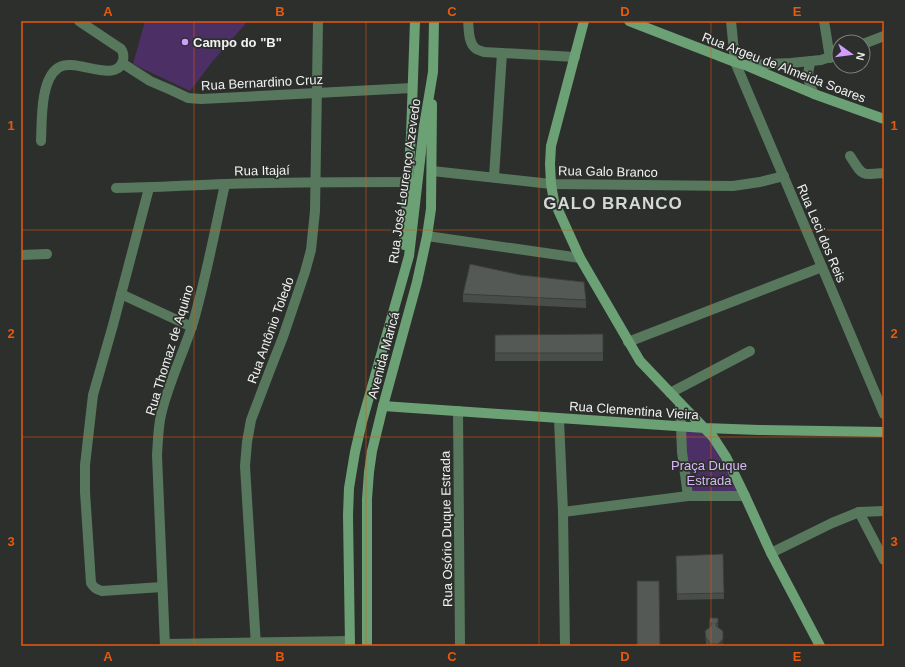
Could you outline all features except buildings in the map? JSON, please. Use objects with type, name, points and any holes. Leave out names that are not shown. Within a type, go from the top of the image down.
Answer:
[{"type":"street","points":[[41,141],[43,98],[46,86],[52,74],[58,68],[63,65],[108,71],[117,69],[122,63],[124,56],[121,49],[79,21]]},
{"type":"street","name":"Rua Antônio Toledo","points":[[256,644],[245,466],[247,442],[251,420],[283,337],[311,250],[315,211],[318,21]]},
{"type":"street","name":"Rua José Lourenço Azevedo","points":[[402,279],[415,21]]},
{"type":"street","name":"Rua José Lourenço Azevedo","points":[[402,279],[409,256],[422,140],[433,72],[434,21]]},
{"type":"street","points":[[468,21],[472,44],[476,49],[484,52],[575,56]]},
{"type":"street","points":[[584,21],[551,146],[551,184],[554,201],[580,258],[640,361],[713,436],[726,458],[771,553],[820,646]]},
{"type":"street","name":"Rua Argeu de Almeida Soares","points":[[630,21],[814,94],[884,119]]},
{"type":"street","name":"Rua Leci dos Reis","points":[[731,21],[740,64],[784,176],[884,414]]},
{"type":"street","points":[[824,21],[831,46]]},
{"type":"street","points":[[871,41],[884,36]]},
{"type":"street","points":[[494,177],[502,53]]},
{"type":"street","points":[[740,64],[811,61],[831,57]]},
{"type":"street","points":[[811,61],[808,68],[808,78],[814,94]]},
{"type":"street","name":"Rua Bernardino Cruz","points":[[122,63],[150,80],[188,98],[201,99],[412,88]]},
{"type":"street","name":"Avenida Maricá","points":[[367,646],[367,499],[369,472],[372,451],[383,406],[417,282],[427,236],[431,209],[433,72]]},
{"type":"street","points":[[850,156],[863,174],[884,173]]},
{"type":"street","name":"Rua Galo Branco","points":[[432,171],[551,184],[733,186],[760,182],[784,176]]},
{"type":"street","name":"Rua Itajaí","points":[[116,188],[315,182],[408,182]]},
{"type":"street","name":"Rua Thomaz de Aquino","points":[[165,645],[157,455],[158,436],[166,397],[192,327],[201,297],[225,184]]},
{"type":"street","points":[[149,188],[93,395],[88,432],[84,492],[91,583],[93,587],[96,590],[102,591],[162,587]]},
{"type":"street","points":[[427,236],[580,258]]},
{"type":"street","points":[[21,255],[47,254]]},
{"type":"street","points":[[628,342],[822,267]]},
{"type":"street","points":[[165,645],[350,643],[349,488],[362,422],[402,279]]},
{"type":"street","points":[[121,294],[192,327]]},
{"type":"street","points":[[670,393],[750,351]]},
{"type":"street","points":[[680,403],[682,452],[688,496]]},
{"type":"street","name":"Rua Clementina Vieira","points":[[383,406],[705,428],[884,432]]},
{"type":"street","name":"Rua Osório Duque Estrada","points":[[458,411],[460,646]]},
{"type":"street","points":[[559,419],[563,512],[565,646]]},
{"type":"street","points":[[563,512],[688,496],[745,496]]},
{"type":"street","points":[[771,553],[832,523],[859,512],[884,511]]},
{"type":"street","points":[[859,512],[884,560]]},
{"type":"green space","name":"Campo do \"B\"","points":[[145,21],[248,21],[212,62],[190,91],[133,64]]},
{"type":"green space","name":"Praça Duque Estrada","points":[[680,427],[705,428],[745,496],[690,496]]},
{"type":"place","name":"Campo do \"B\"","points":[[185,42]]},
{"type":"district","name":"GALO BRANCO","points":[[613,203]]}]
